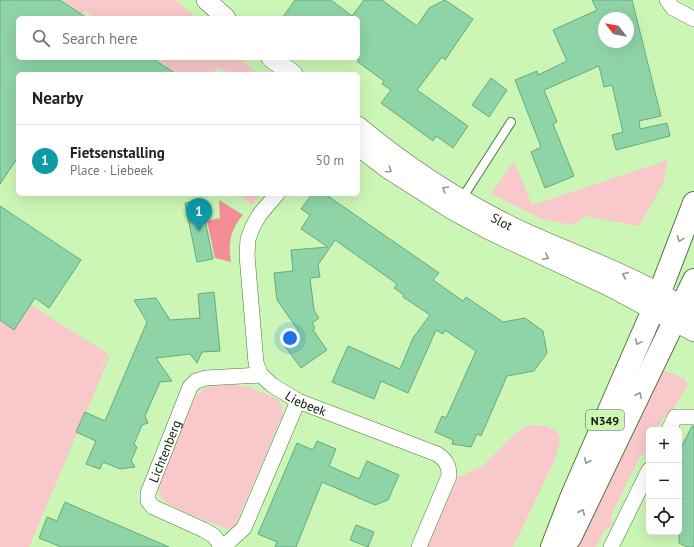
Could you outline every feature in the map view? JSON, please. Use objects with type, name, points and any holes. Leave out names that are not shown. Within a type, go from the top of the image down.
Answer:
[{"type":"main road","name":"N349","points":[[552,547],[574,491],[656,302],[694,203]]},
{"type":"main road","name":"N349","points":[[566,547],[683,313],[694,280]]},
{"type":"street","points":[[206,0],[224,16]]},
{"type":"street","points":[[667,0],[673,8],[694,19]]},
{"type":"street","name":"Slot","points":[[360,128],[396,157],[429,180],[458,205]]},
{"type":"street","name":"Slot","points":[[360,148],[388,169],[458,205],[516,228],[631,278],[656,302],[683,313],[694,332]]},
{"type":"street","points":[[261,376],[256,363],[247,255],[248,239],[257,220],[275,196]]},
{"type":"street","name":"Liebeek","points":[[261,376],[272,385],[298,401],[437,454],[444,459],[449,467],[449,476],[419,547]]},
{"type":"street","name":"Lichtenberg","points":[[261,376],[206,378],[196,381],[190,388],[148,493],[148,501],[153,507],[204,530],[214,536],[222,547],[244,528],[298,401]]},
{"type":"street","points":[[672,424],[694,417]]},
{"type":"street","points":[[611,547],[646,476]]},
{"type":"lane","points":[[458,205],[512,122]]},
{"type":"shaded area","points":[[63,0],[176,0],[194,16],[92,16],[85,11],[81,16],[78,16],[72,12],[74,8]]},
{"type":"shaded area","points":[[158,60],[242,60],[256,72],[226,72],[218,67],[214,72],[163,72],[167,66]]},
{"type":"shaded area","points":[[668,160],[663,184],[639,226],[585,216],[574,225],[544,220],[491,194],[514,161],[532,205]]},
{"type":"shaded area","points":[[242,196],[258,196],[251,205]]},
{"type":"shaded area","points":[[219,200],[243,215],[235,226],[231,237],[231,262],[215,258],[207,221],[220,218]]},
{"type":"shaded area","points":[[31,305],[108,354],[90,384],[112,351],[29,547],[0,547],[0,314],[18,325]]},
{"type":"shaded area","points":[[659,369],[684,378],[688,385],[669,416],[664,417],[657,427],[646,427],[646,452],[640,456],[611,516],[612,523],[610,527],[605,529],[596,547],[571,547]]},
{"type":"shaded area","points":[[227,384],[246,386],[276,398],[281,404],[283,414],[235,526],[228,529],[174,507],[162,498],[158,485],[196,396],[205,388]]},
{"type":"shaded area","points":[[535,425],[553,429],[558,433],[560,440],[555,459],[513,547],[427,547],[458,477],[483,466],[516,433],[526,426]]},
{"type":"building","points":[[0,0],[60,0],[84,16],[16,16],[16,60],[155,60],[173,72],[16,72],[16,160],[0,184]]},
{"type":"building","points":[[295,0],[331,0],[352,16],[283,16]]},
{"type":"building","points":[[364,0],[382,0],[417,26],[429,8],[445,0],[473,19],[445,60],[442,57],[417,90],[468,126],[453,148],[436,136],[433,141],[381,103],[391,90],[382,84],[384,81],[358,62],[358,60],[360,60],[360,16],[352,16]]},
{"type":"building","points":[[592,0],[632,0],[661,116],[639,121],[640,129],[667,123],[670,136],[616,150],[612,135],[623,132],[612,85],[604,87],[599,66],[544,90],[557,122],[553,124],[574,176],[545,188],[531,152],[541,147],[515,80],[537,71],[538,75],[567,61],[553,30],[597,10]]},
{"type":"building","points":[[491,78],[507,90],[489,117],[472,105]]},
{"type":"building","points":[[311,196],[328,196],[439,273],[433,280],[463,301],[466,297],[503,322],[525,318],[543,331],[547,353],[534,371],[507,376],[481,436],[477,434],[471,447],[452,444],[453,440],[435,432],[442,416],[446,418],[476,351],[445,330],[443,334],[436,330],[408,393],[381,381],[374,399],[332,382],[348,346],[400,369],[413,338],[430,315],[403,297],[404,295],[394,288],[397,284],[335,240],[318,265],[320,277],[310,278],[314,310],[319,318],[312,323],[315,328],[313,330],[327,350],[301,368],[282,342],[298,330],[277,300],[274,273],[293,271],[291,250],[328,247],[301,229],[310,215],[301,209]]},
{"type":"building","points":[[201,200],[213,259],[197,262],[185,203]]},
{"type":"building","points":[[0,206],[81,260],[49,308],[35,298],[14,330],[0,320]]},
{"type":"building","points":[[214,292],[220,351],[202,352],[197,363],[190,354],[156,358],[172,381],[160,382],[145,416],[148,423],[142,425],[134,444],[137,447],[131,461],[135,467],[120,469],[103,462],[100,469],[86,464],[96,441],[76,432],[85,412],[105,421],[147,322],[134,300],[156,298],[170,320],[200,318],[198,294]]},
{"type":"building","points":[[692,426],[694,426],[694,547],[687,547],[679,543],[679,535],[682,535],[682,446]]},
{"type":"building","points":[[317,441],[336,449],[329,466],[359,479],[367,461],[399,475],[388,500],[375,505],[322,482],[296,547],[275,547],[277,542],[258,534],[297,443],[313,450]]},
{"type":"building","points":[[65,502],[169,547],[61,547],[39,538],[47,517],[57,521]]},
{"type":"building","points":[[356,525],[374,532],[368,547],[350,540]]},
{"type":"place","name":"Fietsenstalling","points":[[199,231]]}]
